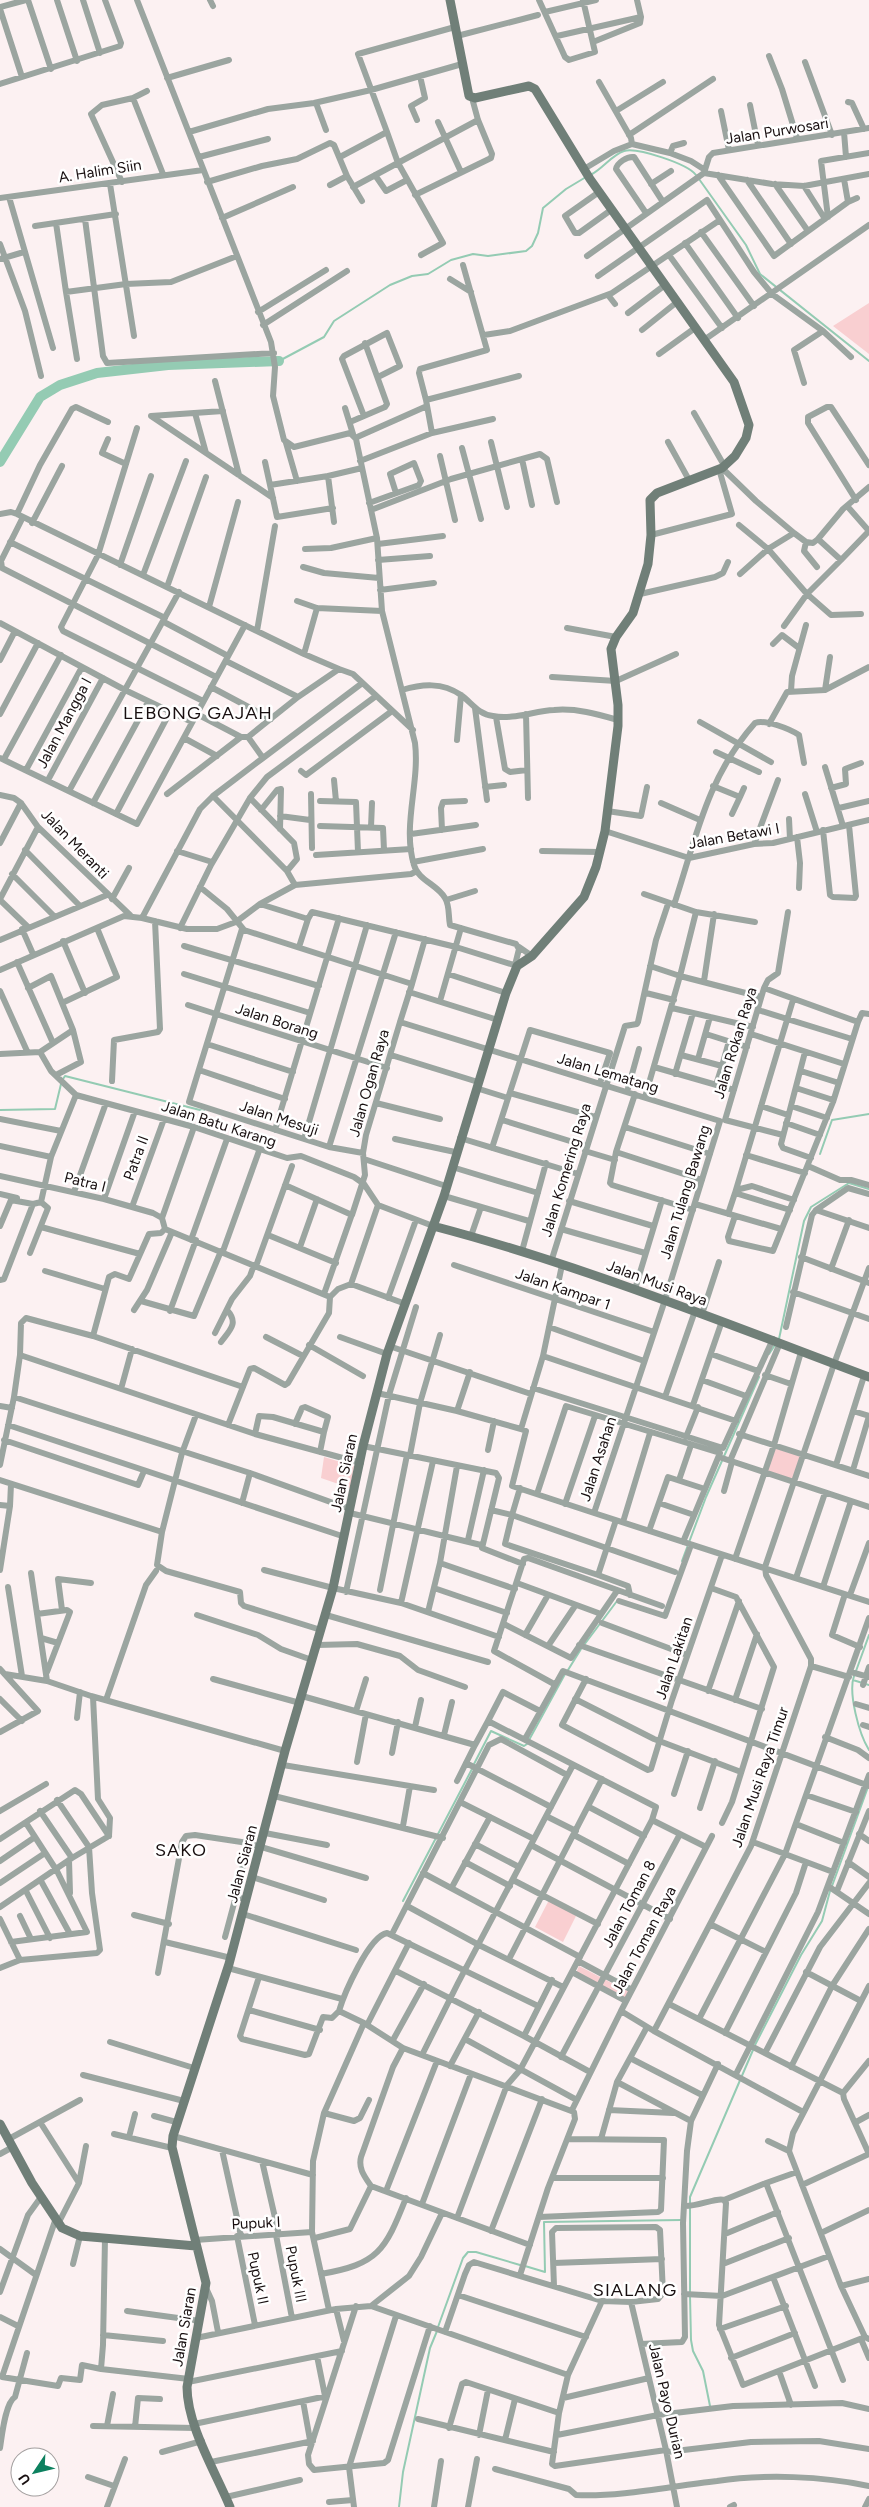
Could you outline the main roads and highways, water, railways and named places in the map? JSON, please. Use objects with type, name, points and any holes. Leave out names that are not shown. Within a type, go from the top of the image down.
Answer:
[{"type":"waterway","points":[[592,174],[612,158],[624,151],[630,150],[650,154],[673,162],[696,175]]},
{"type":"waterway","points":[[279,361],[324,337],[334,321],[390,285],[412,276],[428,274],[451,260],[473,254],[488,256],[526,251],[532,246],[538,233],[543,208],[566,189],[586,177]]},
{"type":"waterway","points":[[699,179],[746,245],[760,274],[869,361]]},
{"type":"waterway","points":[[0,462],[40,397],[60,385],[97,373],[168,365],[279,361]]},
{"type":"waterway","points":[[63,1079],[65,1076],[204,1111],[200,1126]]},
{"type":"waterway","points":[[0,1110],[55,1109],[61,1084]]},
{"type":"waterway","points":[[820,1154],[832,1120],[869,1114]]},
{"type":"waterway","points":[[779,1339],[804,1221],[811,1207],[849,1183],[869,1189]]},
{"type":"waterway","points":[[769,1354],[775,1345]]},
{"type":"waterway","points":[[682,1561],[706,1497],[759,1377]]},
{"type":"waterway","points":[[584,1645],[617,1601]]},
{"type":"waterway","points":[[856,1671],[869,1635]]},
{"type":"waterway","points":[[568,1670],[581,1649]]},
{"type":"waterway","points":[[529,1740],[565,1674]]},
{"type":"waterway","points":[[854,1676],[853,1703],[865,1743],[869,1750]]},
{"type":"waterway","points":[[853,1680],[869,1685]]},
{"type":"waterway","points":[[474,1764],[491,1731],[524,1746],[527,1744]]},
{"type":"waterway","points":[[403,1901],[472,1769]]},
{"type":"waterway","points":[[832,1886],[868,1787]]},
{"type":"waterway","points":[[755,2045],[801,1955],[822,1921],[830,1891]]},
{"type":"waterway","points":[[690,2292],[690,2197],[753,2050]]},
{"type":"waterway","points":[[525,2266],[545,2272],[544,2222],[681,2220]]},
{"type":"waterway","points":[[438,2327],[463,2258],[468,2252],[476,2252],[520,2265]]},
{"type":"waterway","points":[[690,2296],[691,2340],[693,2351],[703,2371],[710,2406]]},
{"type":"waterway","points":[[399,2507],[403,2472],[430,2348],[437,2331]]},
{"type":"district","name":"LEBONG GAJAH","points":[[198,713]]},
{"type":"district","name":"SAKO","points":[[181,1850]]},
{"type":"district","name":"SIALANG","points":[[635,2290]]}]
